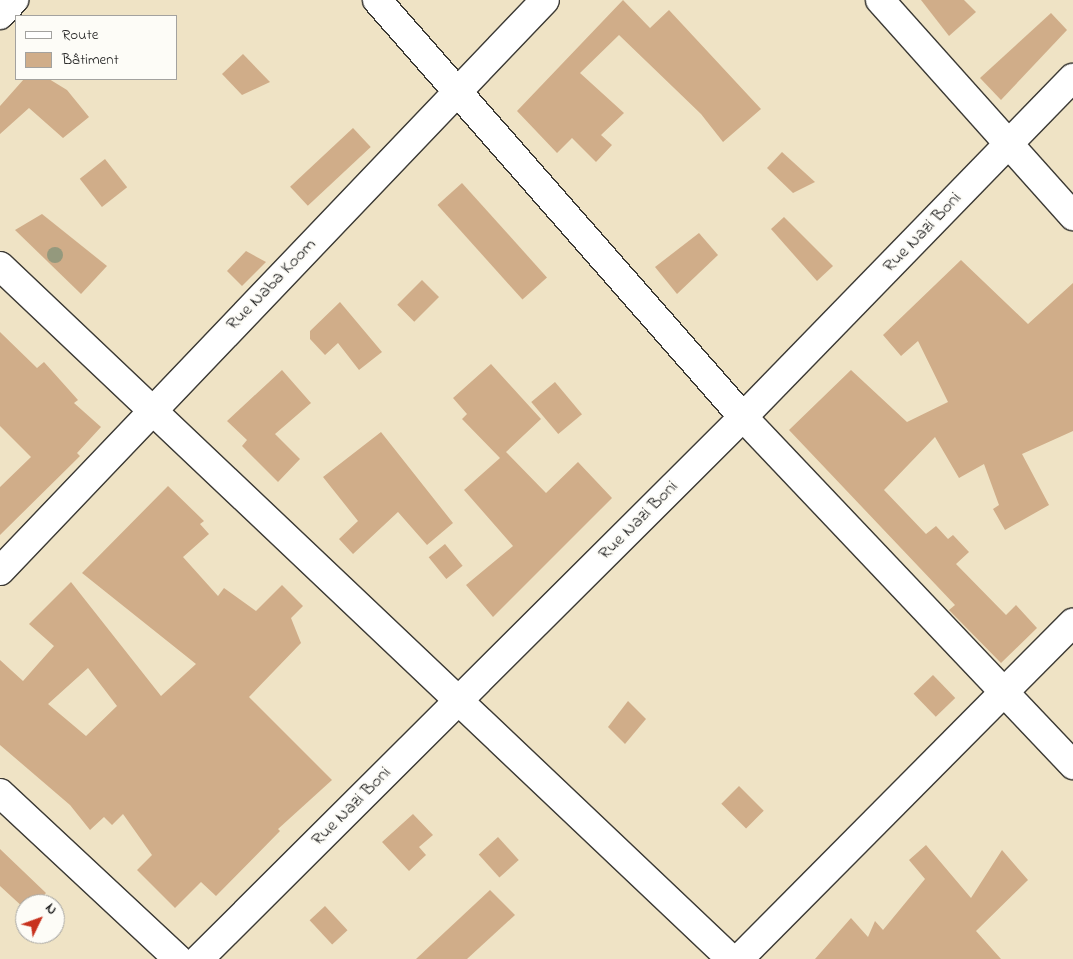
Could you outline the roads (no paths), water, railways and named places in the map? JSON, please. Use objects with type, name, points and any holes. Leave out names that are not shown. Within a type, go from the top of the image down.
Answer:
[{"type":"street","points":[[0,15],[14,0]]},
{"type":"street","points":[[377,0],[743,417],[1073,765]]},
{"type":"street","name":"Rue Naba Koom","points":[[0,571],[153,408],[545,0]]},
{"type":"street","points":[[880,0],[1073,216]]},
{"type":"street","name":"Rue Nazi Boni","points":[[199,959],[743,417],[1073,78]]},
{"type":"street","points":[[0,266],[153,408],[731,959]]},
{"type":"street","points":[[739,959],[1073,623]]},
{"type":"street","points":[[0,794],[178,959]]}]
